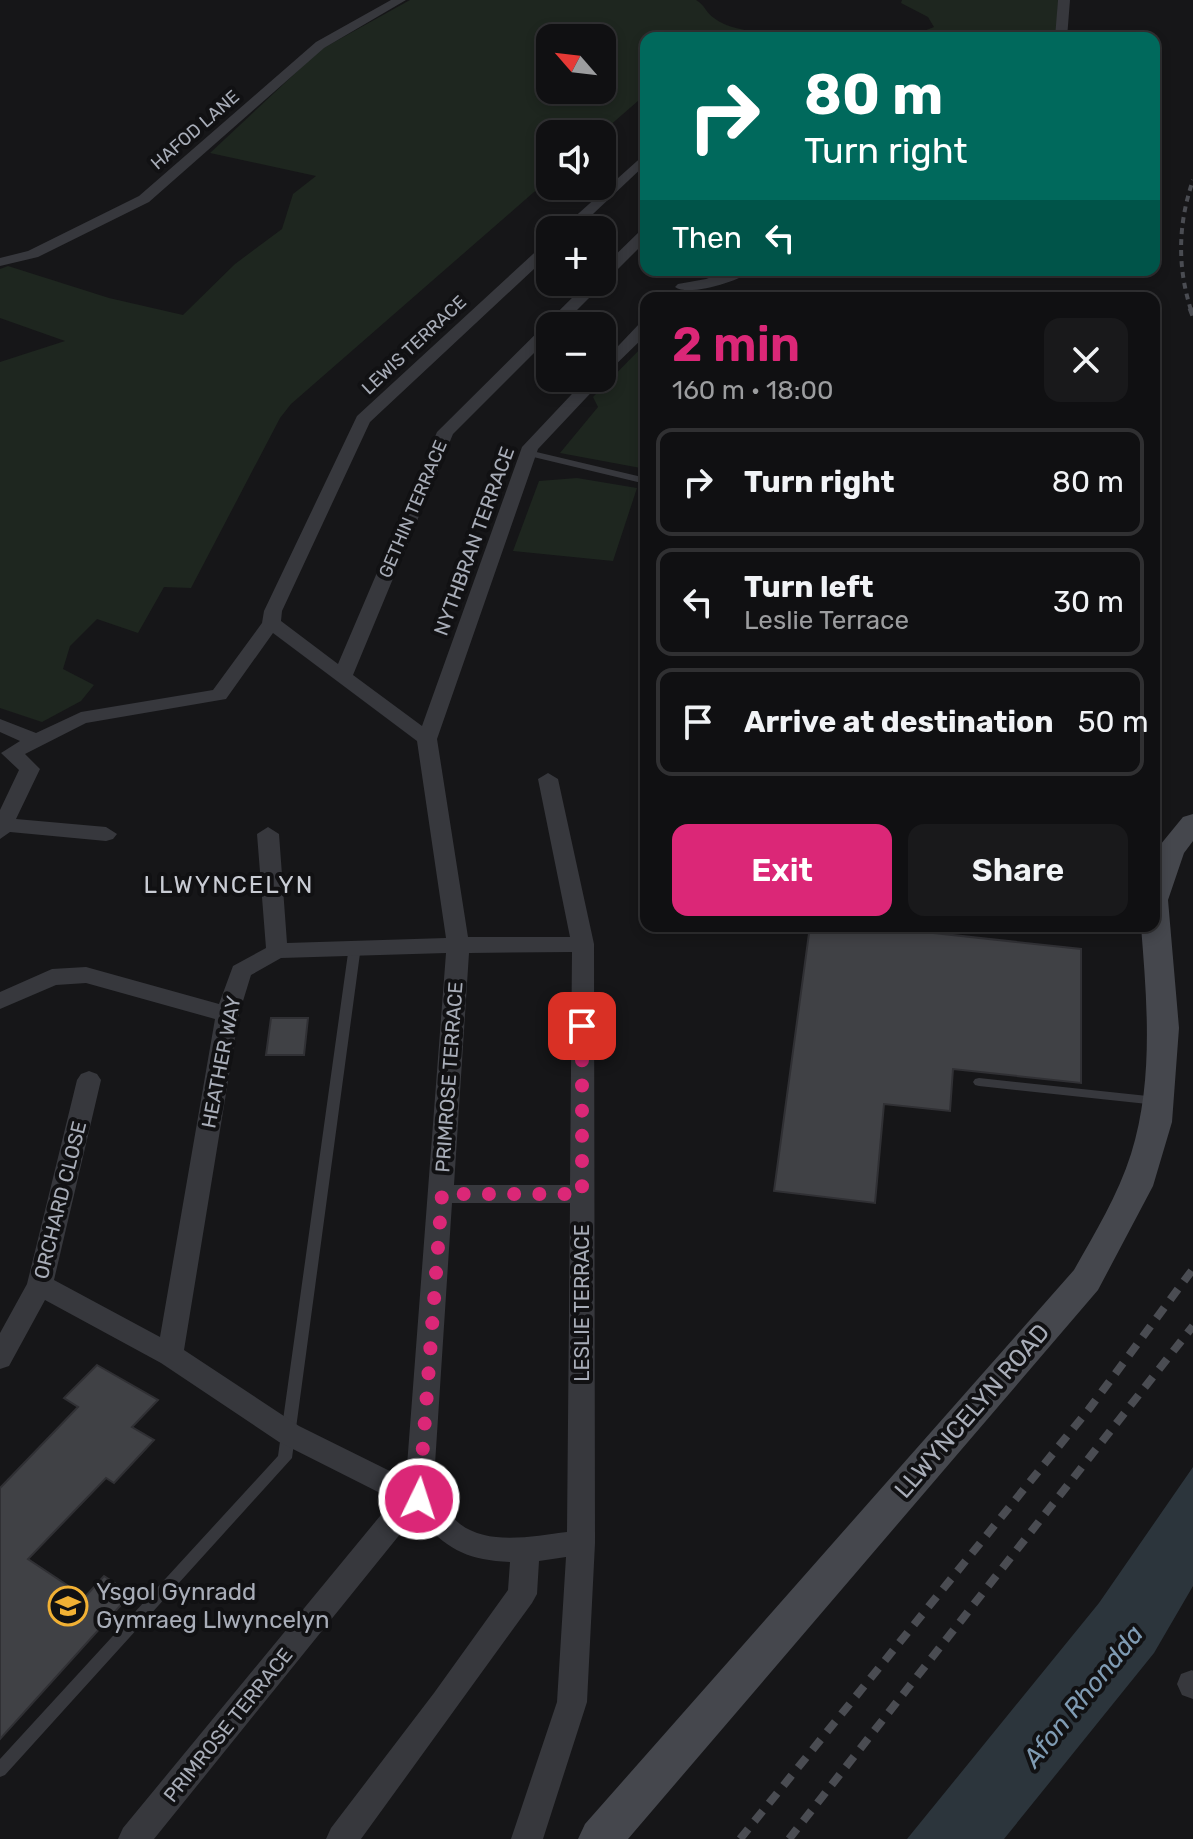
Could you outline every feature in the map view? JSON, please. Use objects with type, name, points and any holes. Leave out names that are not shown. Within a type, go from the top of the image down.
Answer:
[{"type":"main road","name":"LLWYNCELYN ROAD","points":[[1160,881],[1170,850],[1193,823]]},
{"type":"main road","name":"LLWYNCELYN ROAD","points":[[600,1839],[1086,1280],[1118,1224],[1148,1152],[1162,1077],[1163,1011],[1157,932]]},
{"type":"street","name":"HAFOD LANE","points":[[0,262],[33,254],[144,199],[320,45],[400,0]]},
{"type":"street","points":[[1061,32],[1064,0]]},
{"type":"street","points":[[582,216],[640,163]]},
{"type":"street","points":[[616,263],[640,239]]},
{"type":"street","name":"LEWIS TERRACE","points":[[5,757],[81,718],[219,695],[271,623],[273,611],[363,420],[536,259]]},
{"type":"street","points":[[678,292],[693,276]]},
{"type":"street","points":[[678,292],[728,276]]},
{"type":"street","name":"GETHIN TERRACE","points":[[566,312],[583,296]]},
{"type":"street","points":[[616,357],[640,332]]},
{"type":"street","name":"GETHIN TERRACE","points":[[342,677],[445,432],[536,342]]},
{"type":"street","name":"NYTHBRAN TERRACE","points":[[427,739],[530,447],[583,392]]},
{"type":"street","points":[[271,623],[427,739]]},
{"type":"street","points":[[0,725],[35,740]]},
{"type":"street","name":"PRIMROSE TERRACE","points":[[134,1839],[395,1519],[419,1499],[458,945],[427,739]]},
{"type":"street","points":[[5,757],[30,769],[2,829],[106,834]]},
{"type":"street","name":"LESLIE TERRACE","points":[[527,1839],[572,1702],[581,1543],[583,944],[548,779]]},
{"type":"street","points":[[268,834],[277,951]]},
{"type":"street","name":"HEATHER WAY","points":[[170,1355],[227,1014],[241,971],[277,951],[355,946],[583,944]]},
{"type":"street","points":[[0,1001],[52,977],[86,975],[227,1014]]},
{"type":"street","name":"ORCHARD CLOSE","points":[[0,1358],[40,1285],[89,1080]]},
{"type":"street","points":[[442,1194],[582,1194]]},
{"type":"street","points":[[40,1285],[170,1355],[289,1434],[419,1499],[450,1533],[480,1548],[524,1550],[581,1543]]},
{"type":"street","points":[[342,1839],[445,1703],[522,1594],[524,1550]]},
{"type":"lane","points":[[528,453],[640,480]]},
{"type":"lane","points":[[0,1770],[285,1458],[355,946]]},
{"type":"lane","points":[[979,1082],[1157,1101]]},
{"type":"shaded area","points":[[410,0],[696,0],[722,23],[760,32],[640,32],[640,99],[616,120],[536,120],[536,190],[291,404],[280,418],[191,588],[164,587],[138,633],[97,619],[70,646],[63,669],[94,685],[81,701],[42,722],[0,708],[0,362],[65,341],[0,318],[0,269],[8,266],[109,298],[183,315],[235,264],[282,229],[293,194],[316,176],[210,153],[320,50]]},
{"type":"shaded area","points":[[902,0],[1058,0],[1057,32],[921,32],[934,27],[928,17],[901,3]]},
{"type":"shaded area","points":[[640,349],[640,468],[560,453],[598,407],[593,397],[598,392],[616,392],[616,374]]},
{"type":"shaded area","points":[[577,478],[637,488],[613,561],[513,551],[539,481]]},
{"type":"water","name":"Afon Rhondda","points":[[1193,1467],[1193,1586],[1154,1653],[1004,1839],[907,1839],[1099,1603]]},
{"type":"building","points":[[809,932],[925,932],[1081,949],[1081,1083],[953,1069],[950,1111],[884,1104],[875,1203],[774,1191]]},
{"type":"building","points":[[271,1018],[308,1018],[304,1055],[266,1055]]},
{"type":"building","points":[[97,1365],[158,1400],[132,1427],[154,1440],[114,1483],[106,1478],[28,1559],[85,1597],[104,1576],[131,1594],[0,1739],[0,1488],[78,1407],[64,1398]]},
{"type":"railway","points":[[1191,310],[1183,277],[1181,245],[1184,213],[1193,180]]},
{"type":"railway","points":[[1190,308],[1193,316]]},
{"type":"railway","points":[[740,1839],[1089,1409],[1193,1269]]},
{"type":"railway","points":[[789,1839],[1193,1326]]},
{"type":"place","name":"Ysgol Gynradd Gymraeg Llwyncelyn","points":[[68,1606]]},
{"type":"district","name":"LLWYNCELYN","points":[[229,885]]},
{"type":"route","points":[[419,1499],[442,1194],[582,1194],[582,1026]]}]
